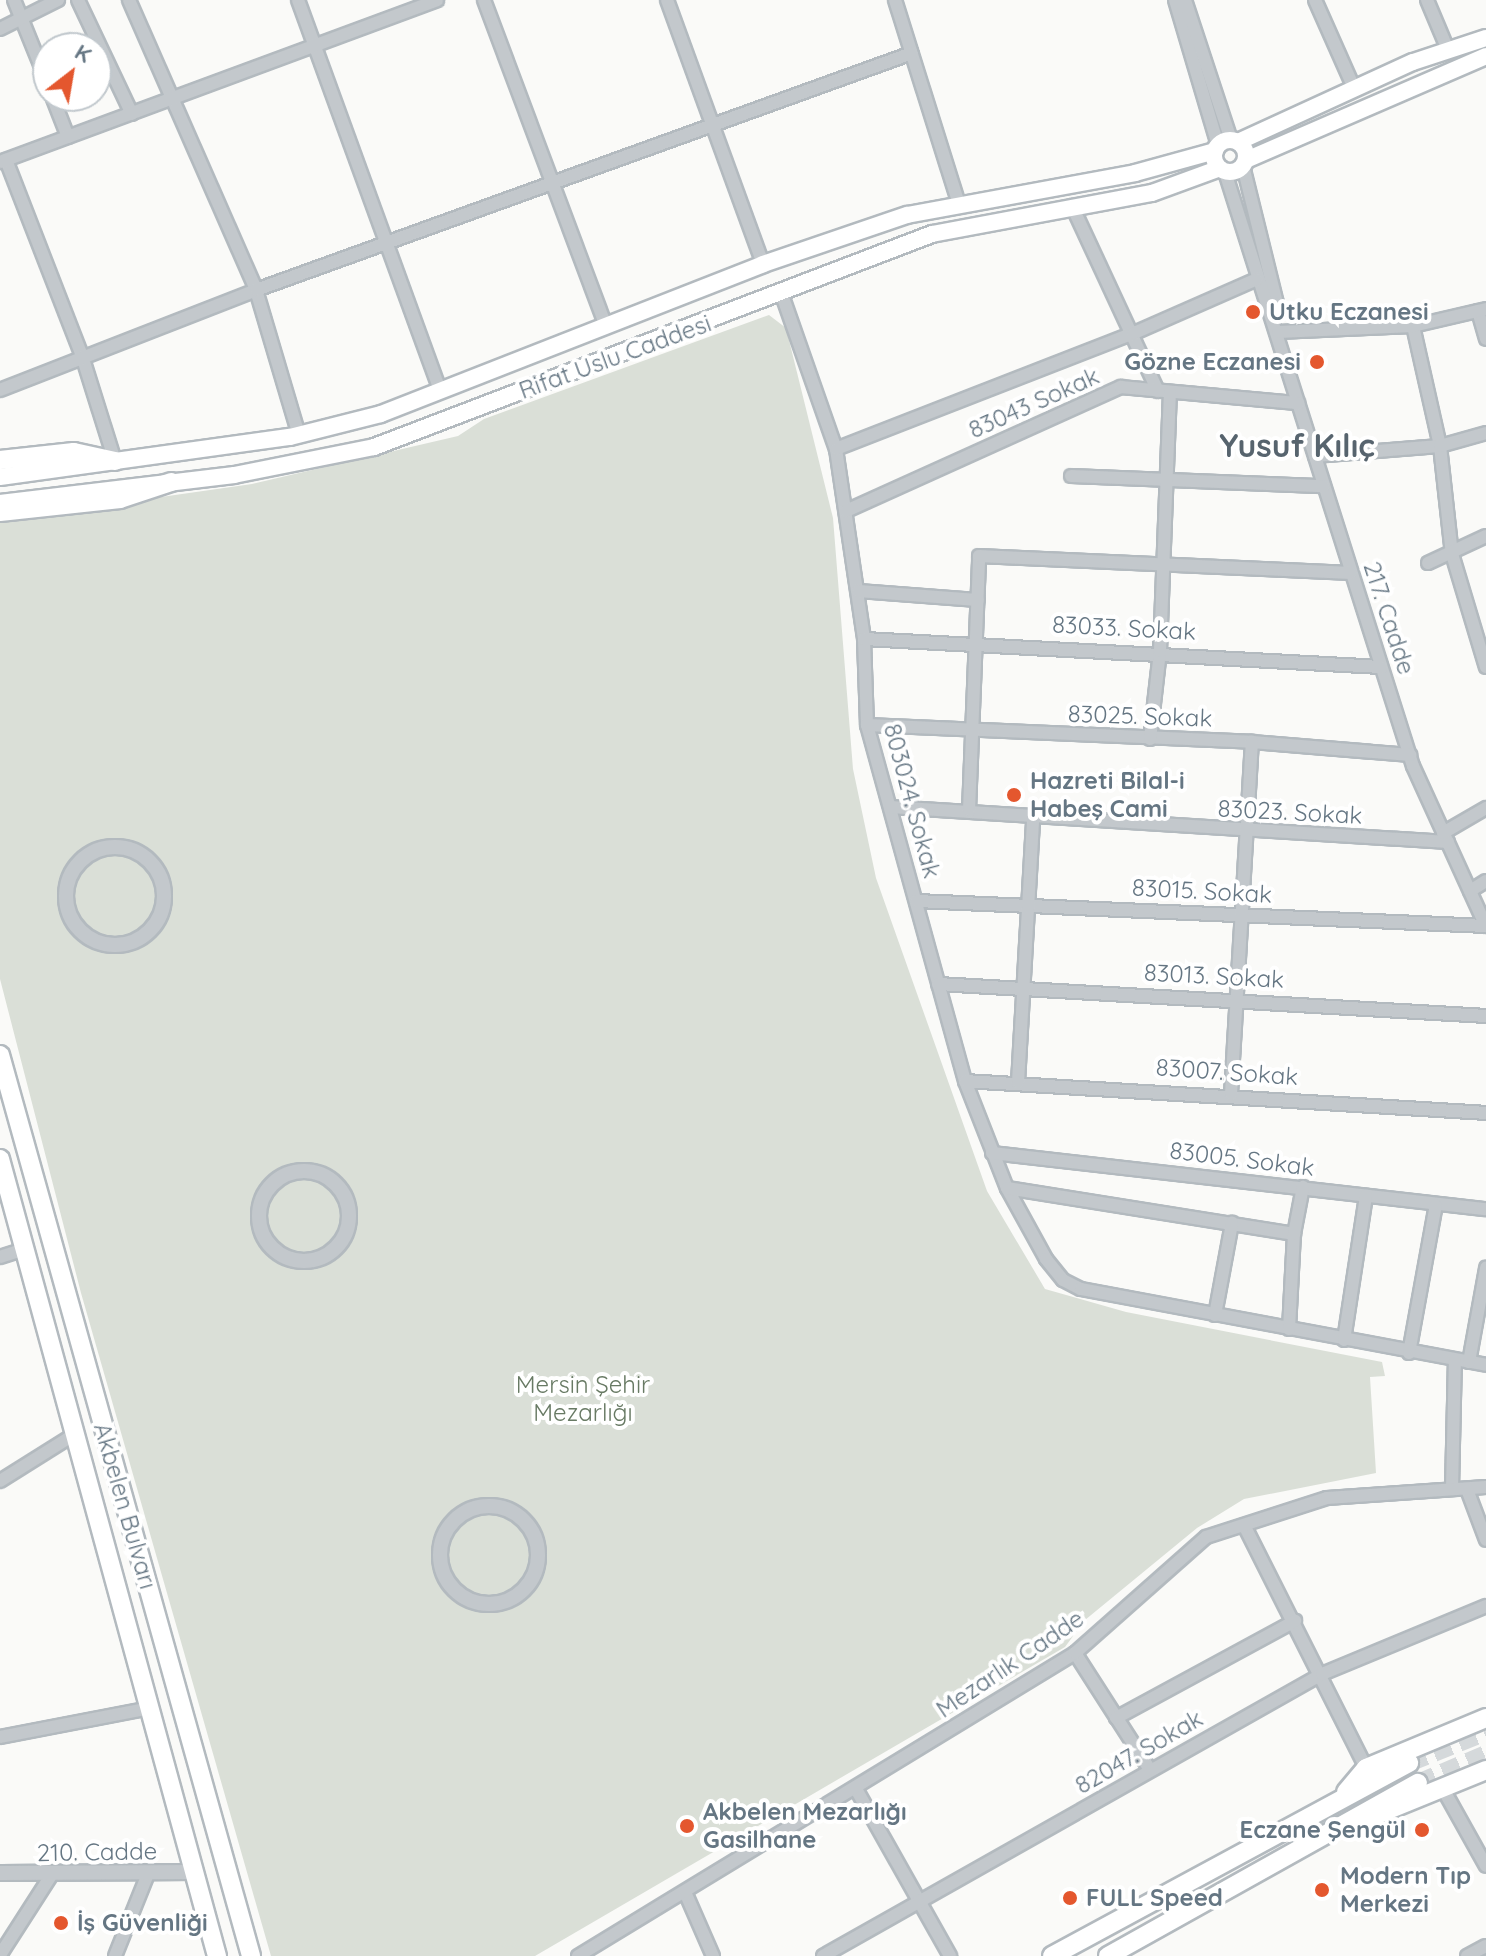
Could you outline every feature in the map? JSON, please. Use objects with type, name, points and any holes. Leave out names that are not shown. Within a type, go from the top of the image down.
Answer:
[{"type":"main road","name":"Rifat Uslu Caddesi","points":[[0,477],[299,435],[381,414],[439,388],[763,264],[907,215],[1135,173],[1226,144],[1354,88],[1486,38]]},
{"type":"main road","name":"Rifat Uslu Caddesi","points":[[0,503],[171,482],[374,447],[782,295],[932,234],[1152,193],[1245,163],[1486,56]]},
{"type":"main road","points":[[1226,144],[1245,163]]},
{"type":"main road","points":[[1222,170],[1226,144]]},
{"type":"main road","points":[[0,460],[74,452],[115,461]]},
{"type":"main road","points":[[0,512],[120,499],[171,482]]},
{"type":"main road","name":"Akbelen Bulvarı","points":[[0,1055],[251,1956]]},
{"type":"main road","name":"Akbelen Bulvarı","points":[[0,1159],[217,1956]]},
{"type":"main road","points":[[1339,1801],[1366,1768],[1486,1718]]},
{"type":"main road","points":[[1052,1956],[1409,1763]]},
{"type":"main road","points":[[1349,1822],[1387,1814],[1486,1770]]},
{"type":"main road","points":[[1108,1956],[1418,1783]]},
{"type":"street","points":[[14,0],[32,43]]},
{"type":"street","points":[[0,29],[58,0]]},
{"type":"street","points":[[78,0],[132,114]]},
{"type":"street","points":[[129,0],[256,290],[299,435]]},
{"type":"street","points":[[298,0],[317,45],[439,388]]},
{"type":"street","points":[[115,461],[83,359],[3,161],[437,0]]},
{"type":"street","points":[[484,0],[605,324]]},
{"type":"street","points":[[667,0],[710,126],[763,264]]},
{"type":"street","points":[[895,0],[959,204]]},
{"type":"street","points":[[1175,0],[1226,144]]},
{"type":"street","points":[[1185,0],[1226,144]]},
{"type":"street","points":[[1315,0],[1354,88]]},
{"type":"street","points":[[1427,0],[1448,50]]},
{"type":"street","points":[[0,390],[256,290],[912,53]]},
{"type":"street","points":[[58,112],[68,137]]},
{"type":"street","name":"217. Cadde","points":[[1245,163],[1277,303],[1270,310]]},
{"type":"street","name":"217. Cadde","points":[[1222,170],[1257,279],[1278,332],[1410,755],[1486,926]]},
{"type":"street","points":[[1072,206],[1164,392],[1166,478],[1160,651],[1150,739]]},
{"type":"street","points":[[836,449],[1134,333],[1257,279]]},
{"type":"street","name":"803024. Sokak","points":[[782,295],[796,325],[836,449],[864,639],[867,725],[965,1081],[992,1153],[1007,1188],[1046,1259],[1063,1280],[1081,1289],[1215,1315]]},
{"type":"street","points":[[1278,332],[1413,326],[1482,310],[1486,339]]},
{"type":"street","points":[[1413,326],[1440,446],[1452,554],[1483,636],[1486,667]]},
{"type":"street","name":"83043 Sokak","points":[[846,511],[1121,387],[1298,403]]},
{"type":"street","points":[[1315,456],[1440,446],[1486,433]]},
{"type":"street","points":[[1071,476],[1324,486]]},
{"type":"street","points":[[1428,563],[1486,536]]},
{"type":"street","points":[[969,810],[975,730],[979,556],[1351,573]]},
{"type":"street","points":[[858,591],[978,600]]},
{"type":"street","name":"83033. Sokak","points":[[864,639],[1160,651],[1381,667]]},
{"type":"street","name":"83025. Sokak","points":[[867,725],[1252,742],[1410,755]]},
{"type":"street","points":[[1231,1094],[1243,915],[1244,832],[1252,742]]},
{"type":"street","name":"83023. Sokak","points":[[890,807],[969,810],[1033,819],[1244,832],[1446,837]]},
{"type":"street","points":[[1446,837],[1486,808]]},
{"type":"street","points":[[1018,1082],[1027,987],[1033,819]]},
{"type":"street","points":[[106,848],[139,854],[161,880],[161,913],[139,939],[124,944],[94,941],[72,920],[66,905],[70,875],[79,862],[106,848]]},
{"type":"street","points":[[1470,891],[1486,881]]},
{"type":"street","name":"83015. Sokak","points":[[916,901],[1029,903],[1486,926]]},
{"type":"street","name":"83013. Sokak","points":[[938,984],[1486,1016]]},
{"type":"street","name":"83007. Sokak","points":[[965,1081],[1231,1094],[1486,1113]]},
{"type":"street","name":"83005. Sokak","points":[[992,1153],[1486,1209]]},
{"type":"street","points":[[297,1171],[325,1176],[345,1196],[349,1225],[344,1238],[324,1259],[292,1260],[278,1253],[261,1228],[263,1198],[283,1176],[297,1171]]},
{"type":"street","points":[[1289,1329],[1294,1234],[1303,1187]]},
{"type":"street","points":[[1007,1188],[1294,1234]]},
{"type":"street","points":[[1344,1340],[1366,1196]]},
{"type":"street","points":[[1409,1353],[1436,1205]]},
{"type":"street","points":[[1232,1223],[1215,1315],[1486,1365]]},
{"type":"street","points":[[0,1257],[24,1249]]},
{"type":"street","points":[[1469,1362],[1486,1268]]},
{"type":"street","points":[[1452,1489],[1455,1360]]},
{"type":"street","points":[[0,1481],[75,1434]]},
{"type":"street","name":"Mezarlık Cadde","points":[[578,1956],[1075,1653],[1206,1537],[1327,1498],[1486,1487]]},
{"type":"street","points":[[1468,1492],[1486,1540]]},
{"type":"street","points":[[502,1508],[528,1526],[535,1540],[535,1571],[515,1596],[500,1602],[468,1599],[445,1577],[440,1545],[457,1517],[471,1509],[502,1508]]},
{"type":"street","points":[[1244,1525],[1322,1674],[1366,1768]]},
{"type":"street","name":"82047. Sokak","points":[[823,1956],[1322,1674],[1486,1606]]},
{"type":"street","points":[[1116,1718],[1295,1621]]},
{"type":"street","points":[[1075,1653],[1150,1770]]},
{"type":"street","points":[[1,1733],[150,1708]]},
{"type":"street","points":[[856,1789],[950,1956]]},
{"type":"street","points":[[1443,1789],[1486,1866]]},
{"type":"street","name":"210. Cadde","points":[[0,1873],[50,1877],[195,1872]]},
{"type":"street","points":[[115,1956],[148,1874]]},
{"type":"street","points":[[0,1955],[50,1877]]},
{"type":"street","points":[[685,1892],[713,1956]]},
{"type":"street","points":[[1467,1956],[1486,1946]]},
{"type":"green space","name":"Mersin Şehir Mezarlığı","points":[[769,315],[786,328],[833,518],[853,769],[876,878],[987,1191],[1045,1289],[1126,1312],[1382,1362],[1385,1376],[1370,1377],[1376,1473],[1244,1499],[1197,1528],[1085,1620],[1065,1647],[535,1956],[271,1956],[81,1293],[0,979],[0,520],[252,484],[458,436],[484,419]]},
{"type":"tunnel","points":[[1409,1763],[1486,1732]]},
{"type":"tunnel","points":[[1418,1783],[1486,1754]]},
{"type":"place","name":"Utku Eczanesi","points":[[1253,312]]},
{"type":"place","name":"Gözne Eczanesi","points":[[1317,362]]},
{"type":"place","name":"Hazreti Bilal-i Habeş Cami","points":[[1014,795]]},
{"type":"place","name":"Akbelen Mezarlığı Gasilhane","points":[[687,1826]]},
{"type":"place","name":"Eczane Şengül","points":[[1422,1830]]},
{"type":"place","name":"Modern Tıp Merkezi","points":[[1322,1890]]},
{"type":"place","name":"FULL Speed","points":[[1070,1898]]},
{"type":"place","name":"İş Güvenliği","points":[[61,1923]]},
{"type":"district","name":"Yusuf Kılıç","points":[[1297,445]]}]
